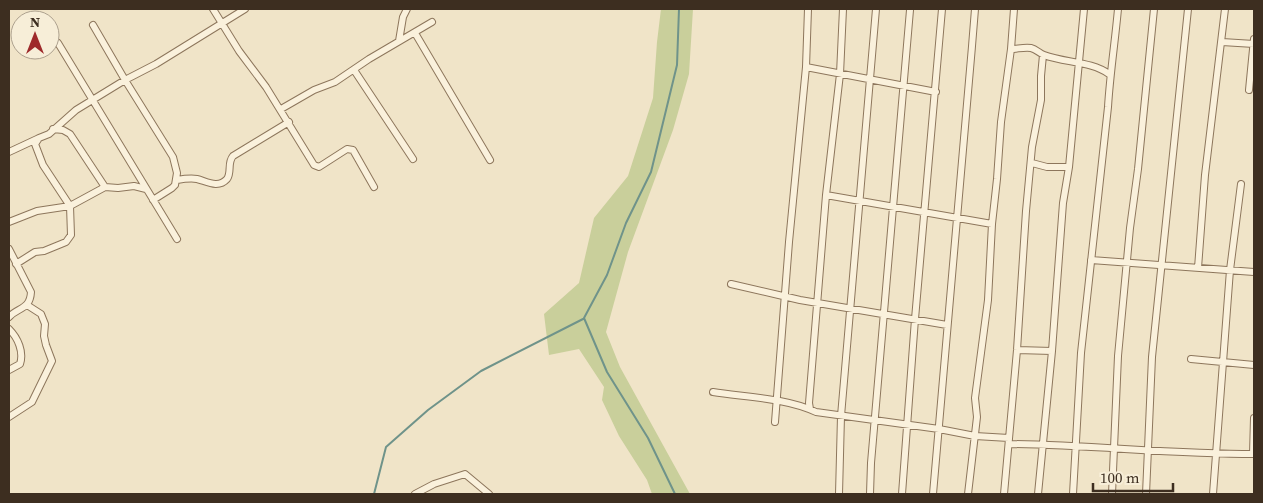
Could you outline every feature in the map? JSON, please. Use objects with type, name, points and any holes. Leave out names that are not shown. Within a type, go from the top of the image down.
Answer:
[{"type":"street","points":[[213,9],[289,122],[316,167],[319,167],[347,149],[353,150],[374,187]]},
{"type":"street","points":[[9,152],[49,134],[76,110],[125,80],[156,64],[245,9]]},
{"type":"street","points":[[398,41],[406,9]]},
{"type":"street","points":[[775,422],[784,297],[806,67],[808,9]]},
{"type":"street","points":[[810,409],[826,195],[840,74],[843,9]]},
{"type":"street","points":[[839,494],[841,416],[876,9]]},
{"type":"street","points":[[902,494],[942,9]]},
{"type":"street","points":[[933,494],[975,9]]},
{"type":"street","points":[[968,494],[977,417],[975,398],[988,300],[992,224],[1001,122],[1011,49],[1014,9]]},
{"type":"street","points":[[1038,494],[1052,352],[1063,203],[1069,168],[1084,9]]},
{"type":"street","points":[[1073,494],[1081,353],[1108,107],[1109,74],[1113,62],[1118,9]]},
{"type":"street","points":[[1112,494],[1118,356],[1154,9]]},
{"type":"street","points":[[1146,494],[1152,357],[1188,9]]},
{"type":"street","points":[[1198,268],[1205,175],[1225,9]]},
{"type":"street","points":[[870,494],[874,421],[910,10]]},
{"type":"street","points":[[280,109],[314,90],[335,82],[398,41],[432,22]]},
{"type":"street","points":[[93,25],[125,80],[170,150],[177,173],[177,180],[172,188],[153,200]]},
{"type":"street","points":[[414,33],[490,160]]},
{"type":"street","points":[[1222,42],[1254,42],[1249,90]]},
{"type":"street","points":[[60,46],[177,239]]},
{"type":"street","points":[[1011,49],[1035,49],[1043,55],[1078,63],[1109,74]]},
{"type":"street","points":[[1004,494],[1017,350],[1026,211],[1034,139],[1041,100],[1040,83],[1043,55]]},
{"type":"street","points":[[806,67],[936,92]]},
{"type":"street","points":[[354,70],[414,159]]},
{"type":"street","points":[[177,180],[195,179],[215,184],[223,181],[228,176],[230,159],[233,156],[289,122]]},
{"type":"street","points":[[53,130],[62,130],[70,134],[105,187]]},
{"type":"street","points":[[16,264],[31,254],[60,245],[70,238],[70,206],[41,160],[35,144],[38,138]]},
{"type":"street","points":[[1032,164],[1069,168]]},
{"type":"street","points":[[128,186],[133,181],[136,172]]},
{"type":"street","points":[[1213,494],[1230,270],[1241,184]]},
{"type":"street","points":[[9,222],[37,211],[70,206],[105,187],[118,188],[128,186],[146,189]]},
{"type":"street","points":[[826,195],[992,224]]},
{"type":"street","points":[[9,249],[31,292],[31,299],[27,306],[9,317]]},
{"type":"street","points":[[1091,260],[1254,272]]},
{"type":"street","points":[[731,284],[784,297],[947,325]]},
{"type":"street","points":[[9,417],[32,402],[52,361],[46,345],[44,336],[45,324],[41,314],[27,306]]},
{"type":"street","points":[[9,329],[22,354],[20,364],[9,370]]},
{"type":"street","points":[[1017,350],[1052,352]]},
{"type":"street","points":[[1191,359],[1254,365]]},
{"type":"street","points":[[713,392],[777,402],[816,412],[1009,441],[1216,454],[1254,454],[1254,418]]},
{"type":"street","points":[[415,494],[434,484],[465,474],[489,494]]},
{"type":"green space","points":[[661,9],[693,9],[689,74],[673,130],[628,252],[606,332],[620,367],[690,494],[652,494],[647,480],[619,436],[602,400],[604,387],[579,349],[549,355],[544,314],[579,283],[594,218],[628,176],[653,98]]},
{"type":"waterway","points":[[675,494],[648,438],[607,372],[584,318],[607,275],[626,223],[651,172],[677,65],[679,9]]},
{"type":"waterway","points":[[374,494],[386,447],[428,410],[481,371],[583,319]]}]
